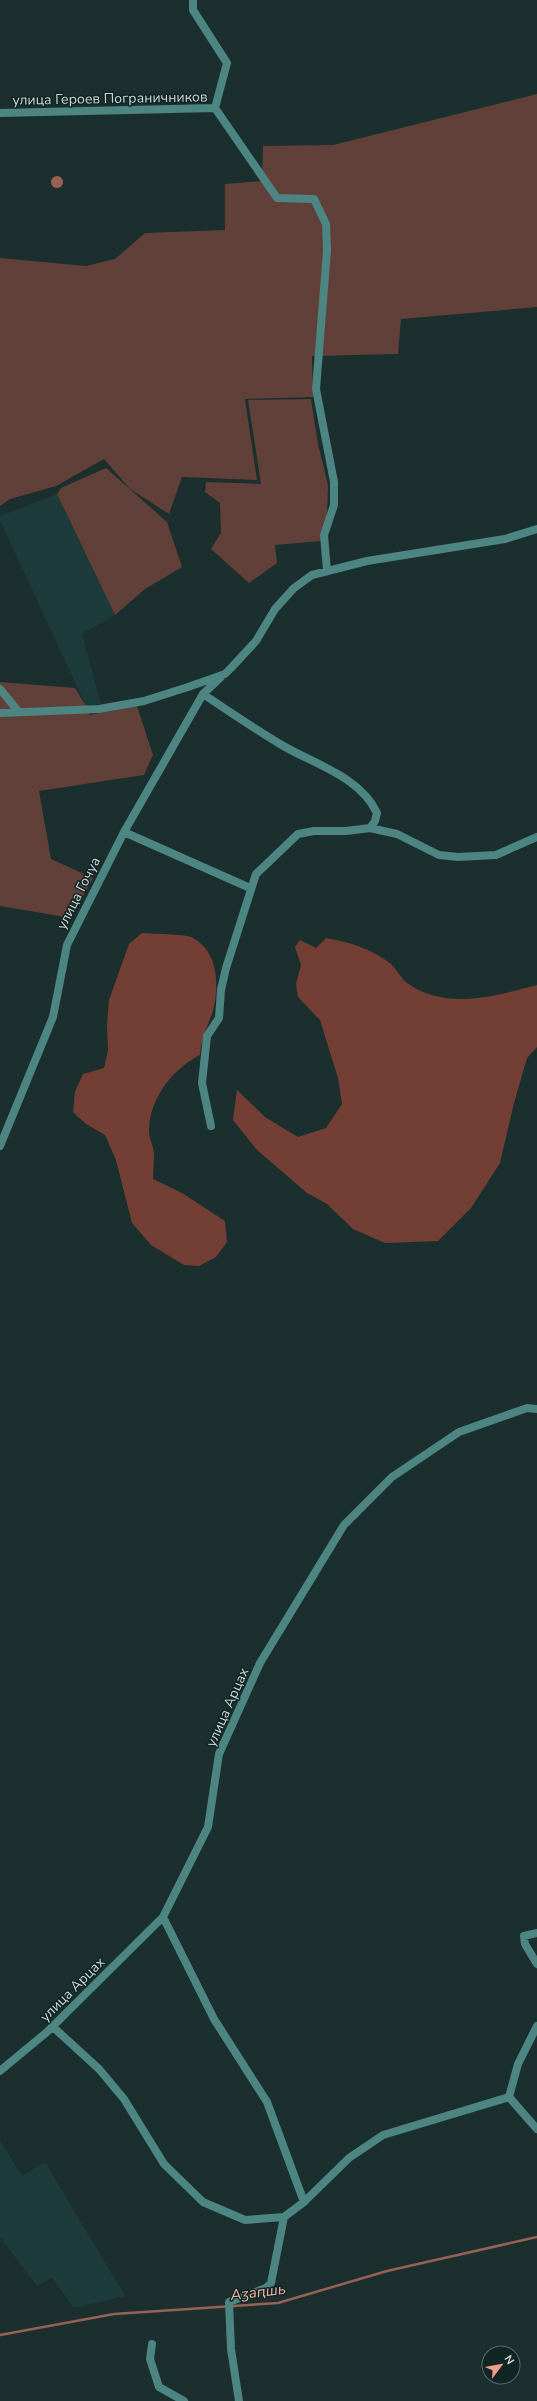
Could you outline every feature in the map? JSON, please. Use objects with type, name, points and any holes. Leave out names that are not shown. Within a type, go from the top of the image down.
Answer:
[{"type":"street","points":[[193,0],[193,10],[227,63],[215,108]]},
{"type":"street","name":"улица Героев Пограничников","points":[[0,113],[215,108],[277,198],[314,199],[326,224],[327,250],[316,389],[334,482],[334,505],[324,535],[327,571]]},
{"type":"street","name":"улица Гочуа","points":[[0,1146],[52,1017],[67,945],[124,832],[203,694],[225,674],[256,640],[275,609],[294,588],[312,575],[367,561],[422,551],[451,549],[505,539],[537,529]]},
{"type":"street","points":[[0,713],[99,708],[144,701],[225,674]]},
{"type":"street","points":[[0,689],[18,711]]},
{"type":"street","points":[[203,694],[281,745],[350,782],[373,805],[377,813],[375,821],[370,828]]},
{"type":"street","points":[[211,1126],[202,1083],[207,1036],[219,1018],[220,990],[250,888],[256,874],[298,834],[314,831],[346,831],[370,828],[397,834],[439,855],[458,858],[496,855],[537,837]]},
{"type":"street","points":[[124,832],[250,888]]},
{"type":"street","name":"улица Арцах","points":[[0,2071],[52,2026],[163,1917],[208,1827],[219,1754],[260,1663],[344,1525],[392,1477],[459,1432],[527,1408],[537,1409]]},
{"type":"street","points":[[163,1917],[214,2018],[267,2102],[304,2202]]},
{"type":"street","points":[[537,1933],[524,1936],[525,1944],[537,1964]]},
{"type":"street","points":[[52,2026],[99,2069],[124,2099],[164,2164],[203,2202],[245,2220],[284,2217],[304,2202],[349,2158],[384,2135],[509,2097]]},
{"type":"street","points":[[509,2097],[518,2064],[537,2026]]},
{"type":"street","points":[[509,2097],[537,2128]]},
{"type":"street","points":[[239,2401],[230,2349],[229,2302],[266,2288],[271,2283],[284,2217]]},
{"type":"street","points":[[152,2344],[150,2359],[159,2387],[184,2401]]},
{"type":"shaded area","points":[[537,94],[537,307],[401,319],[398,354],[312,356],[313,397],[245,399],[257,480],[182,477],[169,514],[130,489],[104,459],[56,486],[10,499],[0,506],[0,258],[86,266],[115,259],[145,233],[225,230],[225,184],[262,181],[263,146],[333,145]]},
{"type":"shaded area","points":[[55,176],[59,176],[63,182],[59,188],[55,188],[51,184],[51,180]]},
{"type":"shaded area","points":[[311,399],[318,444],[328,485],[327,517],[321,541],[275,545],[277,563],[249,583],[211,549],[221,533],[220,503],[205,492],[206,482],[261,484],[248,400]]},
{"type":"shaded area","points":[[106,468],[167,522],[182,567],[145,589],[115,615],[57,494],[61,488]]},
{"type":"shaded area","points":[[57,494],[115,615],[82,634],[101,704],[86,706],[0,520],[0,516]]},
{"type":"shaded area","points":[[0,682],[75,688],[86,706],[89,715],[137,706],[153,755],[144,775],[39,791],[51,859],[93,878],[71,918],[0,906]]},
{"type":"shaded area","points":[[142,933],[191,937],[200,943],[207,951],[212,960],[215,971],[215,1004],[203,1039],[200,1055],[180,1068],[164,1087],[157,1098],[153,1109],[149,1133],[154,1152],[153,1179],[182,1193],[225,1221],[227,1242],[216,1257],[199,1266],[184,1265],[151,1245],[132,1223],[116,1160],[105,1135],[86,1124],[73,1112],[75,1092],[83,1074],[104,1068],[108,1051],[107,1025],[109,1000],[129,944]]},
{"type":"shaded area","points":[[326,938],[352,944],[376,954],[391,964],[407,983],[422,992],[438,997],[471,999],[488,997],[537,985],[537,1047],[527,1058],[514,1103],[500,1163],[471,1208],[438,1241],[385,1243],[353,1229],[327,1204],[307,1193],[257,1150],[233,1120],[237,1090],[265,1117],[298,1137],[326,1128],[342,1104],[338,1078],[320,1020],[298,997],[296,984],[301,965],[295,947],[300,940],[316,948]]},
{"type":"shaded area","points":[[0,2140],[22,2176],[45,2162],[125,2296],[74,2308],[52,2278],[37,2286],[0,2237]]},
{"type":"waterway","name":"Аӡаԥшь","points":[[0,2335],[114,2314],[278,2303],[387,2271],[537,2237]]}]
